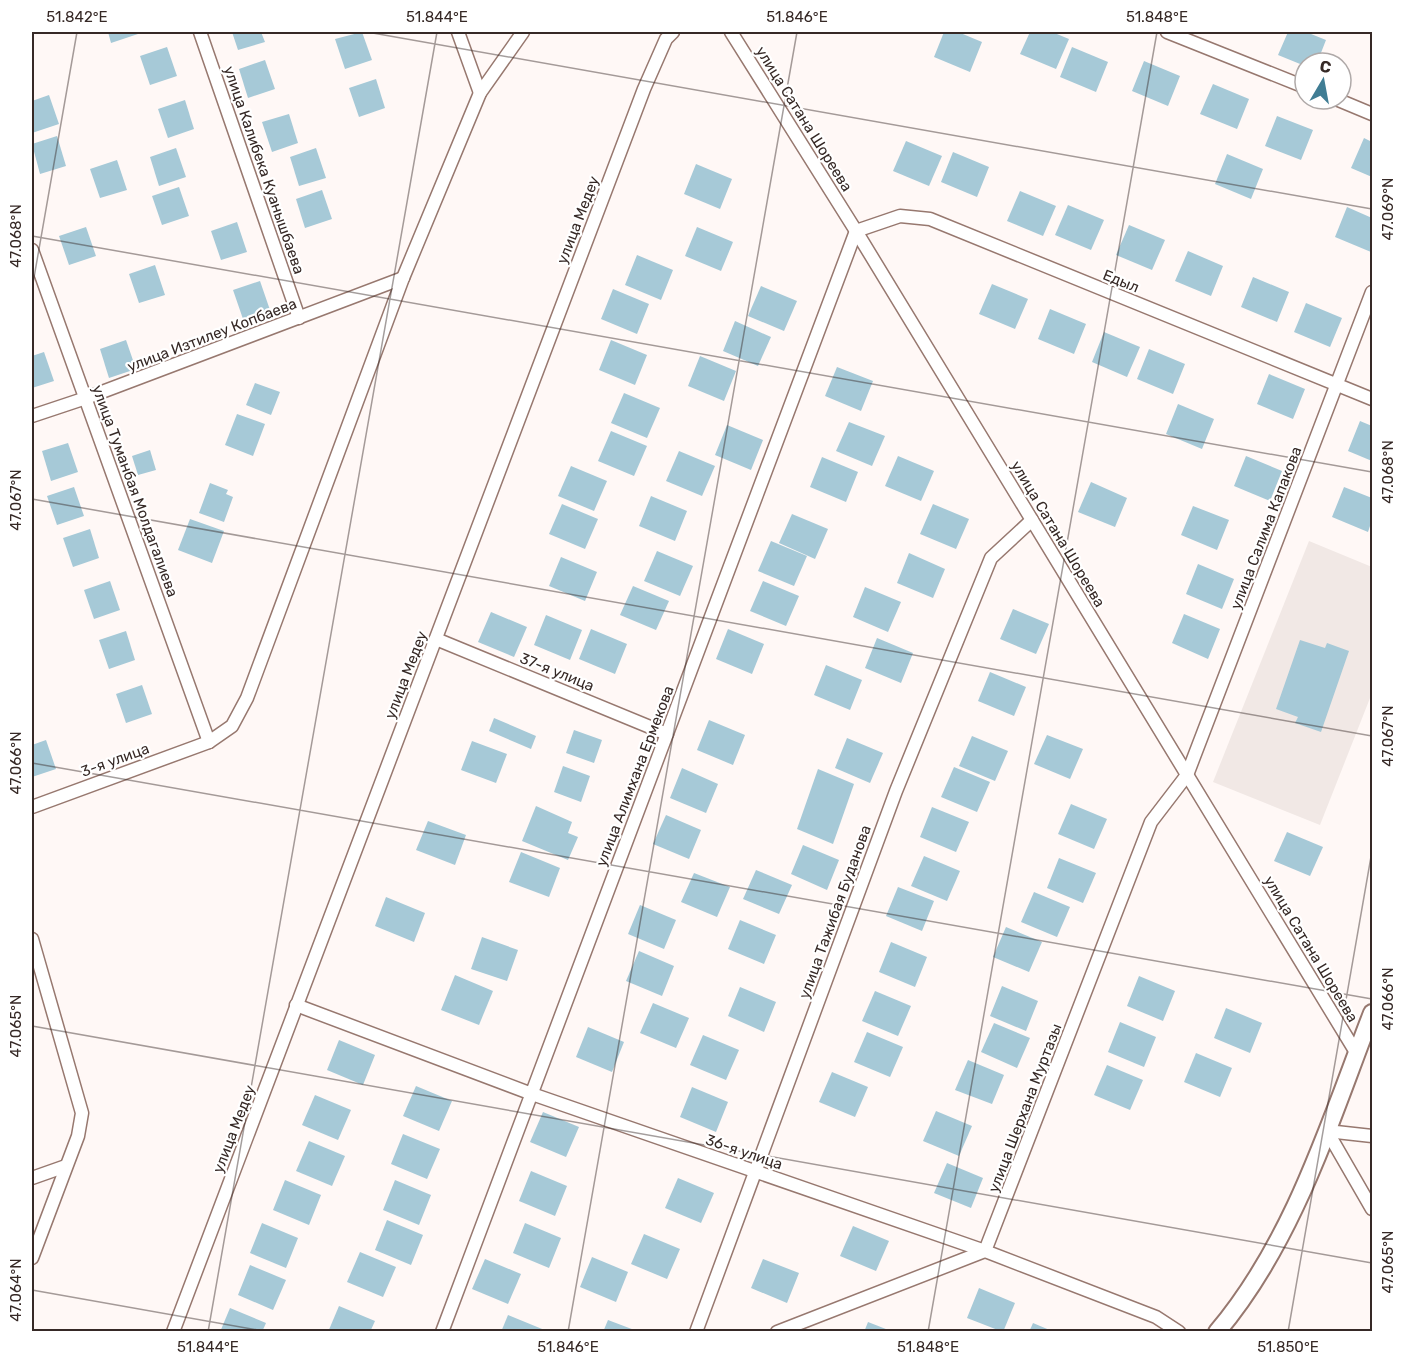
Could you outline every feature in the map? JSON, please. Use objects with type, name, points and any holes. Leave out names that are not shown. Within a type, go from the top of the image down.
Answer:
[{"type":"street","name":"улица Калибека Куанышбаева","points":[[200,32],[299,318]]},
{"type":"street","points":[[458,32],[480,93]]},
{"type":"street","points":[[209,742],[232,726],[248,698],[403,278],[480,93],[523,32]]},
{"type":"street","name":"улица Медеу","points":[[173,1332],[644,89],[666,39],[673,32]]},
{"type":"street","name":"улица Сатана Шореева","points":[[731,32],[856,231],[1357,1054]]},
{"type":"street","points":[[1167,32],[1293,82]]},
{"type":"street","points":[[1353,106],[1372,114]]},
{"type":"street","name":"Едыл","points":[[856,231],[900,216],[930,219],[1372,399]]},
{"type":"street","name":"улица Алимхана Ермекова","points":[[442,1332],[856,231]]},
{"type":"street","name":"улица Туманбая Молдагалиева","points":[[32,250],[209,742]]},
{"type":"street","name":"улица Изтилеу Копбаева","points":[[32,416],[86,398],[403,278]]},
{"type":"street","name":"улица Салима Капакова","points":[[1187,775],[1372,292]]},
{"type":"street","name":"улица Тажибая Буданова","points":[[696,1332],[896,791],[991,558],[1032,520]]},
{"type":"street","name":"37-я улица","points":[[436,639],[667,734]]},
{"type":"street","name":"3-я улица","points":[[32,807],[209,742]]},
{"type":"street","name":"улица Шерхана Муртазы","points":[[985,1251],[1152,822],[1187,775]]},
{"type":"street","points":[[32,941],[82,1113],[78,1136],[32,1258]]},
{"type":"street","name":"36-я улица","points":[[296,1005],[532,1094],[985,1251],[1156,1317],[1179,1332]]},
{"type":"street","points":[[1217,1332],[1259,1272],[1297,1202],[1372,1013]]},
{"type":"street","points":[[1327,1131],[1372,1136]]},
{"type":"street","points":[[1327,1131],[1372,1209]]},
{"type":"street","points":[[32,1178],[66,1166]]},
{"type":"street","points":[[777,1332],[985,1251]]},
{"type":"shaded area","points":[[1309,541],[1372,567],[1372,693],[1320,825],[1213,782]]},
{"type":"building","points":[[108,32],[137,32],[138,34],[111,43]]},
{"type":"building","points":[[232,32],[261,32],[265,42],[238,50]]},
{"type":"building","points":[[362,32],[372,60],[345,69],[335,39]]},
{"type":"building","points":[[944,32],[958,32],[982,42],[970,72],[934,57]]},
{"type":"building","points":[[1030,32],[1052,32],[1069,39],[1056,69],[1020,54]]},
{"type":"building","points":[[1288,32],[1306,32],[1326,40],[1322,51],[1293,51],[1293,61],[1278,55]]},
{"type":"building","points":[[167,47],[177,76],[150,85],[140,56]]},
{"type":"building","points":[[1072,47],[1108,62],[1096,92],[1060,77]]},
{"type":"building","points":[[265,60],[275,89],[248,98],[239,69]]},
{"type":"building","points":[[1144,61],[1180,76],[1168,106],[1132,91]]},
{"type":"building","points":[[376,79],[385,108],[359,117],[349,88]]},
{"type":"building","points":[[1213,84],[1249,99],[1237,129],[1200,114]]},
{"type":"building","points":[[49,95],[59,124],[32,133],[32,101]]},
{"type":"building","points":[[185,100],[194,129],[168,138],[158,109]]},
{"type":"building","points":[[289,114],[298,143],[272,152],[262,122]]},
{"type":"building","points":[[1277,116],[1313,130],[1301,160],[1265,146]]},
{"type":"building","points":[[57,136],[66,166],[40,174],[32,144]]},
{"type":"building","points":[[1364,138],[1372,142],[1372,177],[1351,168]]},
{"type":"building","points":[[906,141],[942,156],[929,186],[893,171]]},
{"type":"building","points":[[176,148],[186,177],[159,186],[150,157]]},
{"type":"building","points":[[316,148],[326,178],[299,186],[290,157]]},
{"type":"building","points":[[953,152],[989,167],[977,197],[941,182]]},
{"type":"building","points":[[1227,154],[1263,169],[1251,199],[1215,184]]},
{"type":"building","points":[[117,160],[127,190],[100,198],[90,169]]},
{"type":"building","points":[[696,164],[732,179],[720,209],[684,194]]},
{"type":"building","points":[[179,187],[189,216],[162,225],[152,196]]},
{"type":"building","points":[[322,190],[332,219],[305,228],[296,199]]},
{"type":"building","points":[[1020,191],[1056,206],[1043,236],[1007,221]]},
{"type":"building","points":[[1068,205],[1104,220],[1091,250],[1055,235]]},
{"type":"building","points":[[1347,207],[1372,218],[1371,252],[1335,237]]},
{"type":"building","points":[[237,222],[247,252],[221,260],[211,231]]},
{"type":"building","points":[[1129,225],[1165,240],[1152,270],[1116,255]]},
{"type":"building","points":[[86,227],[96,256],[69,265],[59,236]]},
{"type":"building","points":[[697,227],[733,242],[721,271],[685,256]]},
{"type":"building","points":[[1188,251],[1223,266],[1211,296],[1175,281]]},
{"type":"building","points":[[637,255],[673,270],[661,300],[625,285]]},
{"type":"building","points":[[155,265],[165,295],[139,303],[129,274]]},
{"type":"building","points":[[1253,277],[1289,292],[1277,322],[1241,307]]},
{"type":"building","points":[[260,281],[270,310],[243,319],[233,290]]},
{"type":"building","points":[[992,284],[1028,299],[1015,329],[979,314]]},
{"type":"building","points":[[761,286],[797,301],[784,331],[748,316]]},
{"type":"building","points":[[613,289],[649,304],[637,334],[601,319]]},
{"type":"building","points":[[1306,303],[1342,318],[1330,347],[1294,332]]},
{"type":"building","points":[[1050,309],[1086,324],[1074,354],[1038,339]]},
{"type":"building","points":[[735,321],[771,337],[758,366],[723,351]]},
{"type":"building","points":[[1104,332],[1140,347],[1127,377],[1092,362]]},
{"type":"building","points":[[126,340],[136,369],[109,378],[100,349]]},
{"type":"building","points":[[611,340],[647,355],[635,385],[599,370]]},
{"type":"building","points":[[1149,349],[1185,364],[1173,394],[1137,379]]},
{"type":"building","points":[[44,352],[54,381],[32,388],[32,356]]},
{"type":"building","points":[[700,356],[736,371],[724,401],[688,386]]},
{"type":"building","points":[[837,367],[873,381],[861,411],[825,396]]},
{"type":"building","points":[[1269,374],[1305,389],[1293,419],[1257,404]]},
{"type":"building","points":[[255,383],[280,392],[271,415],[246,405]]},
{"type":"building","points":[[624,393],[660,408],[647,438],[611,423]]},
{"type":"building","points":[[1178,404],[1214,419],[1202,449],[1166,434]]},
{"type":"building","points":[[237,414],[265,424],[253,456],[225,445]]},
{"type":"building","points":[[1360,421],[1372,426],[1372,461],[1348,451]]},
{"type":"building","points":[[849,422],[885,436],[872,466],[836,451]]},
{"type":"building","points":[[727,425],[763,440],[751,470],[715,455]]},
{"type":"building","points":[[611,431],[647,446],[634,476],[598,461]]},
{"type":"building","points":[[68,443],[78,472],[51,481],[42,451]]},
{"type":"building","points":[[150,450],[156,470],[138,475],[132,456]]},
{"type":"building","points":[[679,451],[715,466],[702,496],[666,481]]},
{"type":"building","points":[[898,456],[934,471],[921,501],[885,486]]},
{"type":"building","points":[[1246,456],[1282,471],[1270,501],[1234,486]]},
{"type":"building","points":[[822,457],[858,472],[846,502],[810,487]]},
{"type":"building","points":[[571,466],[607,481],[594,511],[558,496]]},
{"type":"building","points":[[1091,482],[1127,498],[1115,527],[1078,512]]},
{"type":"building","points":[[210,483],[228,490],[226,494],[233,497],[224,522],[199,513]]},
{"type":"building","points":[[74,487],[84,516],[57,525],[47,496]]},
{"type":"building","points":[[1344,487],[1372,498],[1372,520],[1368,532],[1332,517]]},
{"type":"building","points":[[651,496],[687,511],[675,541],[639,526]]},
{"type":"building","points":[[562,504],[598,519],[585,549],[549,534]]},
{"type":"building","points":[[933,504],[969,519],[956,549],[920,534]]},
{"type":"building","points":[[1193,506],[1229,520],[1217,550],[1181,535]]},
{"type":"building","points":[[792,514],[828,529],[815,559],[779,543]]},
{"type":"building","points":[[190,519],[224,531],[212,563],[178,550]]},
{"type":"building","points":[[90,529],[99,558],[73,567],[63,538]]},
{"type":"building","points":[[771,541],[807,556],[794,586],[758,571]]},
{"type":"building","points":[[657,551],[693,566],[680,596],[644,581]]},
{"type":"building","points":[[909,553],[945,569],[933,598],[897,583]]},
{"type":"building","points":[[561,557],[597,572],[585,601],[549,586]]},
{"type":"building","points":[[1198,564],[1234,579],[1222,609],[1186,594]]},
{"type":"building","points":[[110,581],[120,610],[94,619],[84,590]]},
{"type":"building","points":[[763,581],[799,596],[786,626],[750,611]]},
{"type":"building","points":[[633,586],[669,601],[656,630],[620,615]]},
{"type":"building","points":[[865,587],[901,602],[888,632],[853,617]]},
{"type":"building","points":[[1013,609],[1049,624],[1036,654],[1000,639]]},
{"type":"building","points":[[491,612],[527,627],[514,657],[478,642]]},
{"type":"building","points":[[1184,614],[1220,629],[1208,659],[1172,643]]},
{"type":"building","points":[[546,615],[582,630],[570,660],[534,645]]},
{"type":"building","points":[[591,629],[627,644],[615,674],[579,659]]},
{"type":"building","points":[[728,629],[764,644],[752,674],[716,659]]},
{"type":"building","points":[[126,631],[135,660],[109,669],[99,640]]},
{"type":"building","points":[[877,638],[913,653],[901,683],[865,668]]},
{"type":"building","points":[[1300,640],[1325,648],[1327,643],[1349,651],[1321,732],[1295,723],[1298,717],[1276,709]]},
{"type":"building","points":[[826,665],[862,680],[850,710],[814,695]]},
{"type":"building","points":[[990,672],[1026,687],[1014,716],[978,701]]},
{"type":"building","points":[[142,685],[152,714],[126,723],[116,694]]},
{"type":"building","points":[[494,718],[536,736],[531,749],[489,731]]},
{"type":"building","points":[[709,720],[745,735],[733,765],[697,750]]},
{"type":"building","points":[[574,730],[602,740],[594,763],[566,753]]},
{"type":"building","points":[[1047,735],[1083,749],[1070,779],[1034,764]]},
{"type":"building","points":[[972,736],[1008,751],[995,781],[959,766]]},
{"type":"building","points":[[847,738],[883,753],[870,783],[835,768]]},
{"type":"building","points":[[46,740],[56,769],[32,777],[32,745]]},
{"type":"building","points":[[472,741],[507,754],[496,783],[461,770]]},
{"type":"building","points":[[563,766],[590,776],[581,802],[554,792]]},
{"type":"building","points":[[954,767],[990,782],[977,812],[941,797]]},
{"type":"building","points":[[682,768],[718,784],[706,813],[670,798]]},
{"type":"building","points":[[818,769],[854,784],[833,844],[797,829]]},
{"type":"building","points":[[1071,804],[1107,819],[1094,849],[1058,834]]},
{"type":"building","points":[[536,806],[572,822],[568,833],[578,837],[568,860],[522,841]]},
{"type":"building","points":[[932,807],[969,822],[956,852],[920,837]]},
{"type":"building","points":[[666,815],[701,830],[689,859],[653,844]]},
{"type":"building","points":[[428,821],[466,835],[455,865],[416,850]]},
{"type":"building","points":[[1287,832],[1323,847],[1310,876],[1274,861]]},
{"type":"building","points":[[803,845],[839,860],[827,890],[791,874]]},
{"type":"building","points":[[521,852],[560,868],[549,897],[509,882]]},
{"type":"building","points":[[924,856],[960,871],[947,901],[911,886]]},
{"type":"building","points":[[1059,858],[1096,873],[1083,903],[1047,888]]},
{"type":"building","points":[[756,870],[792,885],[779,914],[743,899]]},
{"type":"building","points":[[694,873],[730,887],[717,917],[681,902]]},
{"type":"building","points":[[898,887],[934,901],[922,931],[886,916]]},
{"type":"building","points":[[1034,892],[1070,907],[1057,937],[1021,922]]},
{"type":"building","points":[[386,897],[425,913],[414,942],[375,926]]},
{"type":"building","points":[[640,905],[676,920],[664,949],[628,934]]},
{"type":"building","points":[[740,920],[776,935],[764,964],[728,949]]},
{"type":"building","points":[[1006,927],[1042,942],[1029,972],[993,957]]},
{"type":"building","points":[[482,937],[518,950],[507,981],[471,969]]},
{"type":"building","points":[[891,942],[927,957],[915,987],[879,972]]},
{"type":"building","points":[[639,951],[674,966],[662,996],[626,981]]},
{"type":"building","points":[[455,975],[493,991],[479,1025],[441,1010]]},
{"type":"building","points":[[1139,976],[1175,991],[1163,1021],[1127,1006]]},
{"type":"building","points":[[1002,986],[1038,1001],[1026,1031],[990,1016]]},
{"type":"building","points":[[740,987],[776,1002],[764,1032],[728,1016]]},
{"type":"building","points":[[875,991],[911,1006],[898,1036],[862,1021]]},
{"type":"building","points":[[653,1003],[689,1018],[676,1048],[640,1033]]},
{"type":"building","points":[[1226,1008],[1262,1023],[1250,1053],[1214,1038]]},
{"type":"building","points":[[1120,1022],[1156,1037],[1144,1067],[1108,1052]]},
{"type":"building","points":[[994,1023],[1030,1038],[1017,1068],[981,1052]]},
{"type":"building","points":[[588,1027],[624,1042],[612,1072],[576,1057]]},
{"type":"building","points":[[867,1032],[903,1047],[890,1077],[854,1062]]},
{"type":"building","points":[[703,1035],[739,1050],[726,1080],[690,1065]]},
{"type":"building","points":[[339,1040],[375,1055],[363,1085],[327,1070]]},
{"type":"building","points":[[1196,1053],[1232,1068],[1220,1097],[1184,1082]]},
{"type":"building","points":[[968,1060],[1004,1075],[992,1104],[955,1090]]},
{"type":"building","points":[[1107,1065],[1143,1080],[1130,1110],[1094,1095]]},
{"type":"building","points":[[832,1072],[868,1087],[855,1117],[819,1102]]},
{"type":"building","points":[[416,1086],[452,1101],[439,1131],[403,1116]]},
{"type":"building","points":[[692,1087],[728,1102],[716,1132],[680,1117]]},
{"type":"building","points":[[315,1095],[351,1110],[338,1140],[302,1125]]},
{"type":"building","points":[[936,1111],[972,1126],[959,1156],[923,1141]]},
{"type":"building","points":[[543,1112],[579,1127],[566,1157],[530,1142]]},
{"type":"building","points":[[403,1134],[440,1149],[427,1179],[391,1164]]},
{"type":"building","points":[[309,1141],[345,1156],[332,1186],[296,1171]]},
{"type":"building","points":[[947,1163],[983,1178],[971,1208],[934,1193]]},
{"type":"building","points":[[531,1171],[567,1186],[555,1216],[519,1201]]},
{"type":"building","points":[[678,1178],[714,1193],[701,1223],[665,1208]]},
{"type":"building","points":[[285,1180],[321,1195],[309,1225],[273,1210]]},
{"type":"building","points":[[395,1180],[431,1195],[419,1225],[383,1210]]},
{"type":"building","points":[[387,1220],[423,1235],[411,1265],[375,1250]]},
{"type":"building","points":[[262,1223],[298,1238],[286,1268],[250,1253]]},
{"type":"building","points":[[525,1223],[561,1238],[549,1268],[513,1253]]},
{"type":"building","points":[[853,1226],[889,1241],[876,1271],[840,1256]]},
{"type":"building","points":[[644,1234],[680,1249],[667,1279],[631,1264]]},
{"type":"building","points":[[360,1252],[396,1267],[383,1297],[347,1282]]},
{"type":"building","points":[[592,1257],[628,1272],[616,1302],[580,1287]]},
{"type":"building","points":[[485,1259],[521,1274],[508,1304],[472,1289]]},
{"type":"building","points":[[763,1259],[799,1273],[787,1303],[751,1288]]},
{"type":"building","points":[[250,1265],[286,1280],[273,1310],[238,1295]]},
{"type":"building","points":[[979,1288],[1015,1303],[1003,1332],[967,1318]]},
{"type":"building","points":[[339,1306],[375,1321],[370,1332],[328,1332]]},
{"type":"building","points":[[230,1308],[266,1323],[262,1332],[220,1332]]},
{"type":"building","points":[[508,1315],[547,1331],[547,1332],[501,1332]]},
{"type":"building","points":[[608,1320],[637,1331],[637,1332],[603,1332]]},
{"type":"building","points":[[868,1322],[891,1331],[891,1332],[864,1332]]},
{"type":"building","points":[[1033,1323],[1052,1331],[1052,1332],[1029,1332]]}]
